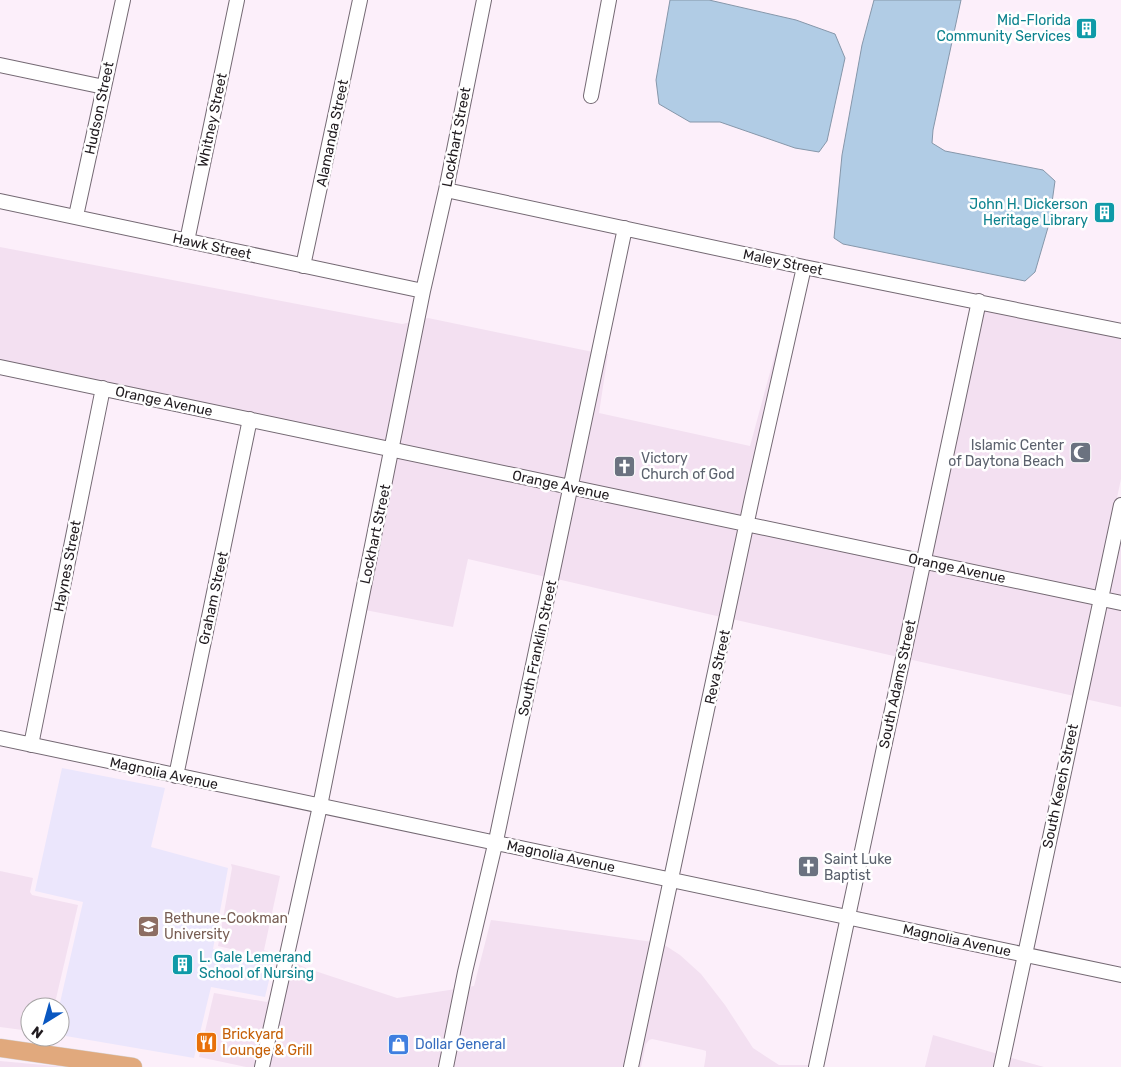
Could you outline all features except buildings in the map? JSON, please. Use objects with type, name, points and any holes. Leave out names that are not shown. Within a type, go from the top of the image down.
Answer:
[{"type":"main road","points":[[0,1048],[133,1067]]},
{"type":"street","name":"Hudson Street","points":[[76,216],[122,0]]},
{"type":"street","name":"Whitney Street","points":[[187,241],[237,0]]},
{"type":"street","name":"Alamanda Street","points":[[302,266],[360,0]]},
{"type":"street","name":"Lockhart Street","points":[[262,1067],[320,806],[423,291],[446,190],[484,0]]},
{"type":"street","points":[[591,96],[609,0]]},
{"type":"street","points":[[0,65],[104,86]]},
{"type":"street","name":"Maley Street","points":[[446,190],[1121,331]]},
{"type":"street","name":"Hawk Street","points":[[0,200],[423,291]]},
{"type":"street","name":"South Franklin Street","points":[[446,1067],[465,972],[496,843],[624,228]]},
{"type":"street","name":"Reva Street","points":[[631,1067],[804,266]]},
{"type":"street","name":"South Adams Street","points":[[816,1067],[980,302]]},
{"type":"street","name":"Orange Avenue","points":[[0,367],[1121,603]]},
{"type":"street","name":"Haynes Street","points":[[31,744],[102,388]]},
{"type":"street","name":"Graham Street","points":[[176,776],[250,419]]},
{"type":"street","name":"South Keech Street","points":[[1000,1067],[1121,505]]},
{"type":"street","name":"Magnolia Avenue","points":[[0,738],[1121,975]]},
{"type":"shaded area","points":[[0,247],[402,324],[412,322],[388,442],[0,360]]},
{"type":"shaded area","points":[[794,284],[742,517],[577,482],[604,354],[608,354],[599,413],[750,446]]},
{"type":"shaded area","points":[[984,308],[1121,337],[1121,479],[1097,592],[930,557]]},
{"type":"shaded area","points":[[428,318],[593,352],[567,480],[399,445],[423,319]]},
{"type":"shaded area","points":[[397,456],[564,492],[546,577],[468,559],[453,627],[365,610]]},
{"type":"shaded area","points":[[575,494],[740,529],[721,617],[557,579]]},
{"type":"shaded area","points":[[751,531],[917,566],[898,657],[732,619]]},
{"type":"shaded area","points":[[1121,531],[1121,597],[1108,594]]},
{"type":"shaded area","points":[[927,568],[1094,604],[1074,696],[908,659]]},
{"type":"shaded area","points":[[1105,606],[1121,609],[1121,707],[1085,699]]},
{"type":"shaded area","name":"Bethune-Cookman University","points":[[62,768],[165,788],[151,847],[228,868],[213,949],[273,964],[265,997],[211,987],[194,1058],[70,1037],[70,997],[61,997],[83,902],[35,891]]},
{"type":"shaded area","points":[[231,864],[280,876],[264,950],[281,957],[256,1067],[246,1067],[199,1057],[214,993],[267,1002],[270,998],[278,965],[275,959],[218,946],[232,868]]},
{"type":"shaded area","points":[[0,871],[33,878],[30,892],[32,895],[78,905],[56,997],[20,997],[20,1030],[0,1027]]},
{"type":"shaded area","points":[[491,920],[653,942],[626,1067],[452,1067],[468,987],[474,986]]},
{"type":"shaded area","points":[[663,944],[680,955],[701,974],[725,1005],[753,1048],[779,1065],[811,1065],[811,1067],[704,1067],[706,1051],[652,1039],[646,1044],[641,1067],[637,1067]]},
{"type":"shaded area","points":[[291,961],[306,968],[397,998],[456,989],[441,1067],[267,1067]]},
{"type":"shaded area","points":[[933,1035],[998,1054],[995,1067],[925,1067]]},
{"type":"shaded area","points":[[1008,1057],[1044,1067],[1006,1067]]},
{"type":"shaded area","points":[[0,1061],[66,1067],[0,1067]]},
{"type":"water","points":[[670,0],[709,0],[796,20],[835,34],[845,58],[827,141],[819,152],[795,148],[720,122],[690,122],[659,104],[656,80]]},
{"type":"water","points":[[874,0],[961,0],[933,130],[932,143],[945,151],[1043,170],[1055,181],[1049,224],[1035,272],[1025,281],[843,244],[834,238],[842,155],[862,45]]},
{"type":"place","name":"Mid-Florida Community Services","points":[[1087,28]]},
{"type":"place","name":"John H. Dickerson Heritage Library","points":[[1104,212]]},
{"type":"place","name":"Islamic Center of Daytona Beach","points":[[1080,453]]},
{"type":"place","name":"Victory Church of God","points":[[625,466]]},
{"type":"place","name":"Saint Luke Baptist","points":[[808,867]]},
{"type":"place","name":"Bethune-Cookman University","points":[[148,926]]},
{"type":"place","name":"L. Gale Lemerand School of Nursing","points":[[183,965]]},
{"type":"place","name":"Brickyard Lounge & Grill","points":[[206,1042]]},
{"type":"place","name":"Dollar General","points":[[399,1044]]}]
